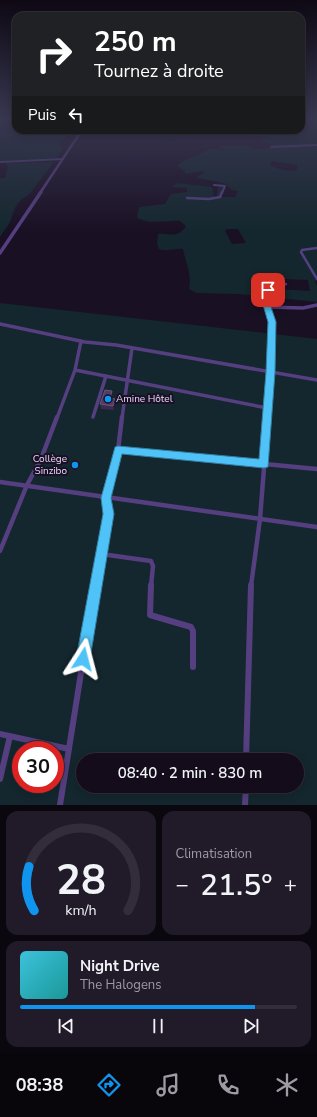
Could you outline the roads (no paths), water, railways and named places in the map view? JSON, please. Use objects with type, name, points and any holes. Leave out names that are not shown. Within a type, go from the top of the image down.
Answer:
[{"type":"street","points":[[0,253],[65,156]]},
{"type":"street","points":[[0,162],[63,159]]},
{"type":"street","points":[[187,198],[209,199],[220,197],[225,186],[214,184]]},
{"type":"street","points":[[317,248],[302,250],[301,252],[317,279]]},
{"type":"street","points":[[246,753],[252,575],[260,519],[267,408],[271,372],[272,322],[265,298],[268,290],[286,284]]},
{"type":"street","points":[[267,307],[303,308],[317,305]]},
{"type":"street","points":[[0,324],[81,341],[132,348],[317,380]]},
{"type":"street","points":[[0,551],[27,485],[41,459],[75,370],[81,341]]},
{"type":"street","points":[[60,805],[90,614],[108,514],[106,498],[118,450],[132,348]]},
{"type":"street","points":[[75,370],[267,408]]},
{"type":"street","points":[[93,417],[106,376]]},
{"type":"street","points":[[118,450],[317,469]]},
{"type":"street","points":[[0,482],[106,498],[317,526]]},
{"type":"street","points":[[101,554],[151,561],[153,566],[149,611],[150,615],[191,627],[193,631],[193,667]]},
{"type":"street","points":[[0,734],[69,749]]},
{"type":"street","points":[[0,779],[10,736]]},
{"type":"street","points":[[245,805],[246,793]]},
{"type":"waterway","points":[[103,165],[146,156]]},
{"type":"place","name":"Amine Hôtel","points":[[108,399]]},
{"type":"place","name":"Collège Sinzibo","points":[[75,465]]}]
